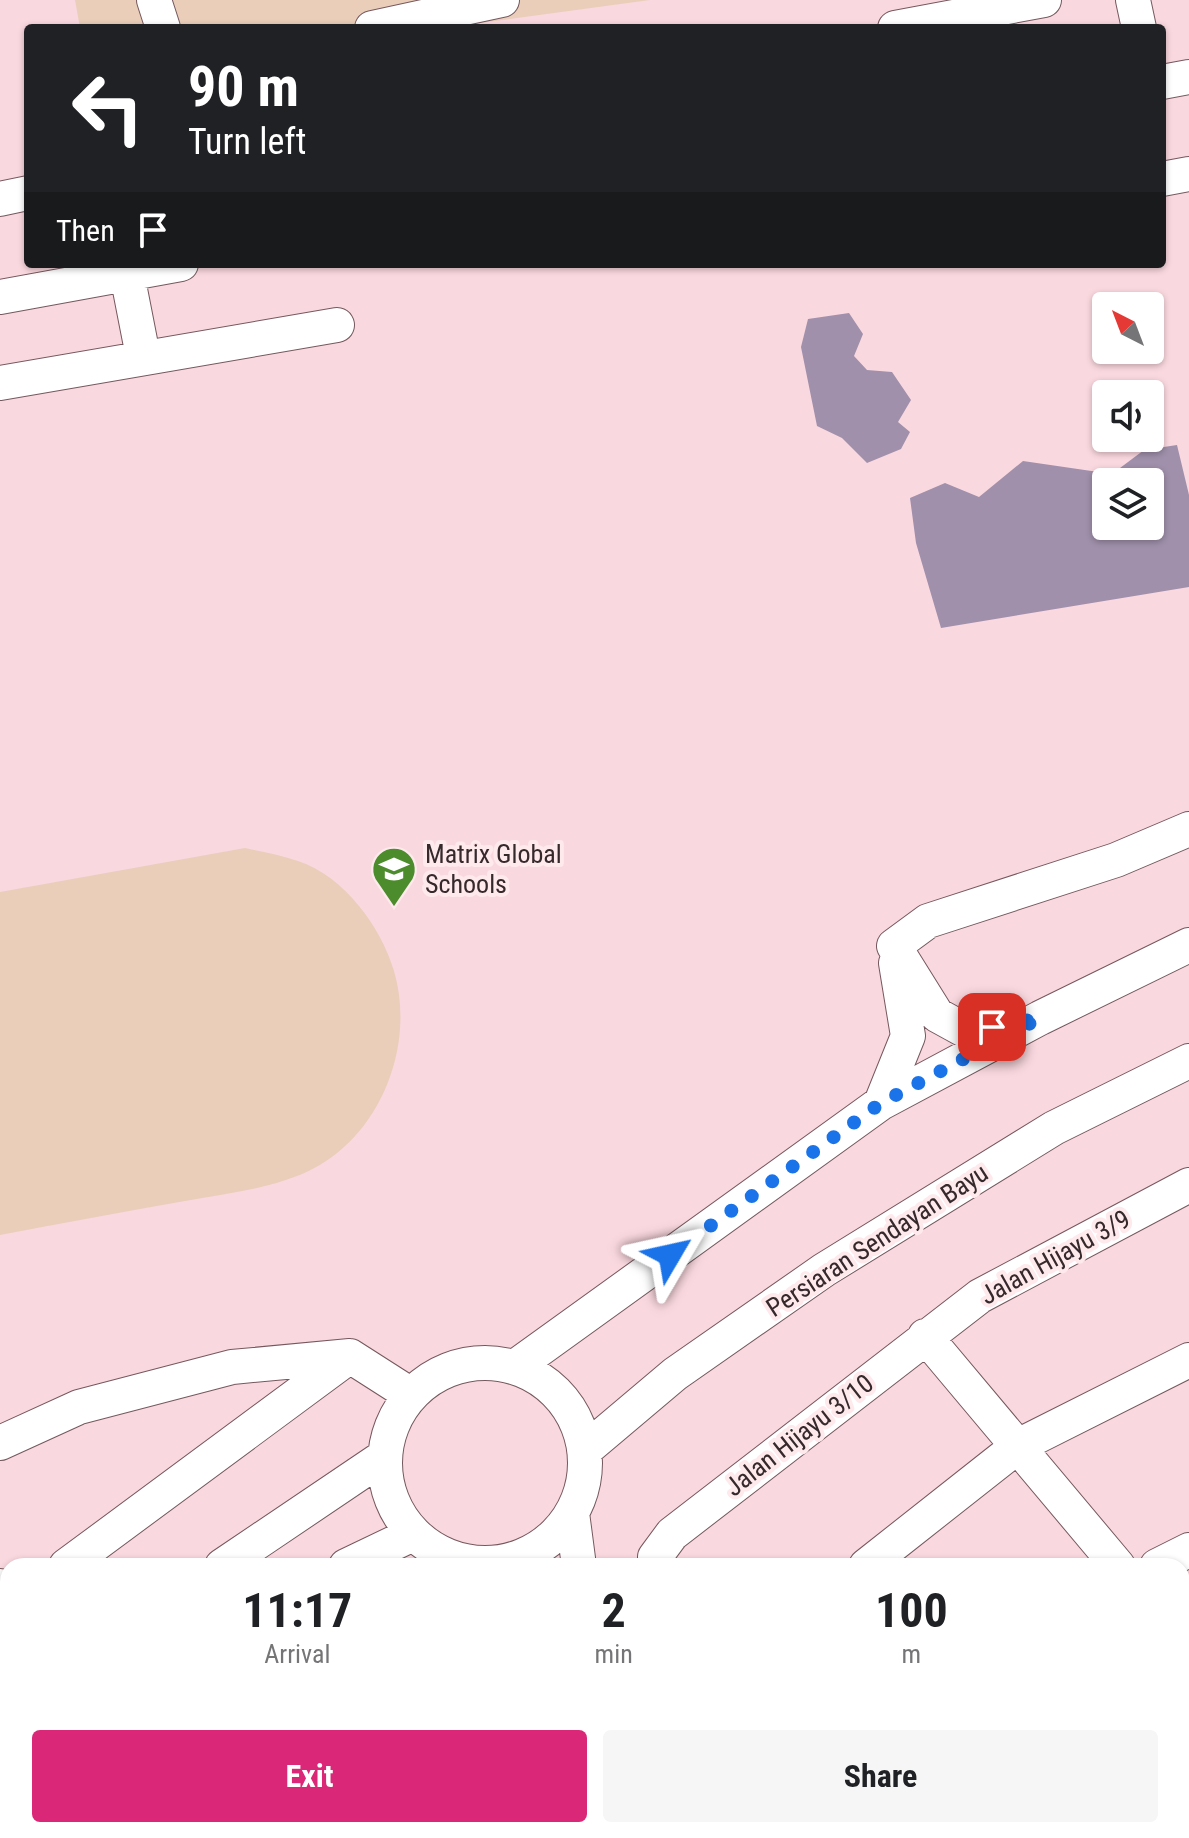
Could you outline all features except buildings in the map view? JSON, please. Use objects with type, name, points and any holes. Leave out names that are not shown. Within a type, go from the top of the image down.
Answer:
[{"type":"street","points":[[154,0],[162,24]]},
{"type":"street","points":[[391,24],[502,0]]},
{"type":"street","points":[[916,24],[1044,0]]},
{"type":"street","points":[[1133,0],[1138,24]]},
{"type":"street","points":[[1166,81],[1189,77]]},
{"type":"street","points":[[1166,178],[1189,174]]},
{"type":"street","points":[[0,199],[24,194]]},
{"type":"street","points":[[0,297],[126,269],[143,356]]},
{"type":"street","points":[[0,383],[337,325]]},
{"type":"street","points":[[894,946],[928,921],[1116,860],[1189,829]]},
{"type":"street","points":[[515,1367],[881,1103],[1040,1018],[1189,945]]},
{"type":"street","points":[[894,946],[937,1015],[968,1032],[1040,1018]]},
{"type":"street","points":[[881,1103],[908,1036],[894,946]]},
{"type":"street","name":"Persiaran Sendayan Bayu","points":[[585,1450],[675,1374],[824,1270],[1054,1128],[1189,1061]]},
{"type":"street","name":"Jalan Hijayu 3/9","points":[[925,1336],[980,1296],[1189,1185]]},
{"type":"street","points":[[925,1336],[1111,1558]]},
{"type":"street","name":"Jalan Hijayu 3/10","points":[[655,1558],[672,1534],[925,1336]]},
{"type":"street","points":[[0,1443],[79,1407],[232,1367],[350,1356],[411,1395]]},
{"type":"street","points":[[77,1558],[350,1356]]},
{"type":"street","points":[[876,1558],[1018,1446],[1189,1360]]},
{"type":"street","points":[[453,1558],[437,1552],[413,1534],[391,1498],[385,1456],[389,1434],[411,1395],[433,1377],[459,1366],[487,1363],[515,1367],[541,1380],[562,1399],[577,1423],[585,1450],[583,1483],[572,1513],[551,1538],[527,1558]]},
{"type":"street","points":[[234,1558],[385,1456]]},
{"type":"street","points":[[572,1513],[578,1558]]},
{"type":"street","points":[[363,1558],[413,1534]]},
{"type":"shaded area","points":[[75,0],[650,0],[473,24],[79,24]]},
{"type":"shaded area","points":[[849,313],[863,334],[854,356],[867,370],[892,372],[911,400],[898,422],[910,432],[901,449],[867,463],[842,438],[817,426],[801,347],[808,319]]},
{"type":"shaded area","points":[[1177,445],[1189,495],[1189,587],[941,628],[916,543],[910,498],[945,483],[979,497],[1023,461],[1092,471],[1092,540],[1164,540],[1164,468],[1120,468],[1141,452],[1164,452],[1164,447]]},
{"type":"shaded area","points":[[245,848],[298,861],[331,878],[370,921],[388,954],[400,1001],[400,1032],[395,1062],[384,1092],[369,1119],[349,1142],[325,1162],[284,1181],[0,1235],[0,892]]},
{"type":"place","name":"Matrix Global Schools","points":[[394,908]]},
{"type":"route","points":[[670,1255],[881,1103],[1040,1018],[992,1027]]}]
